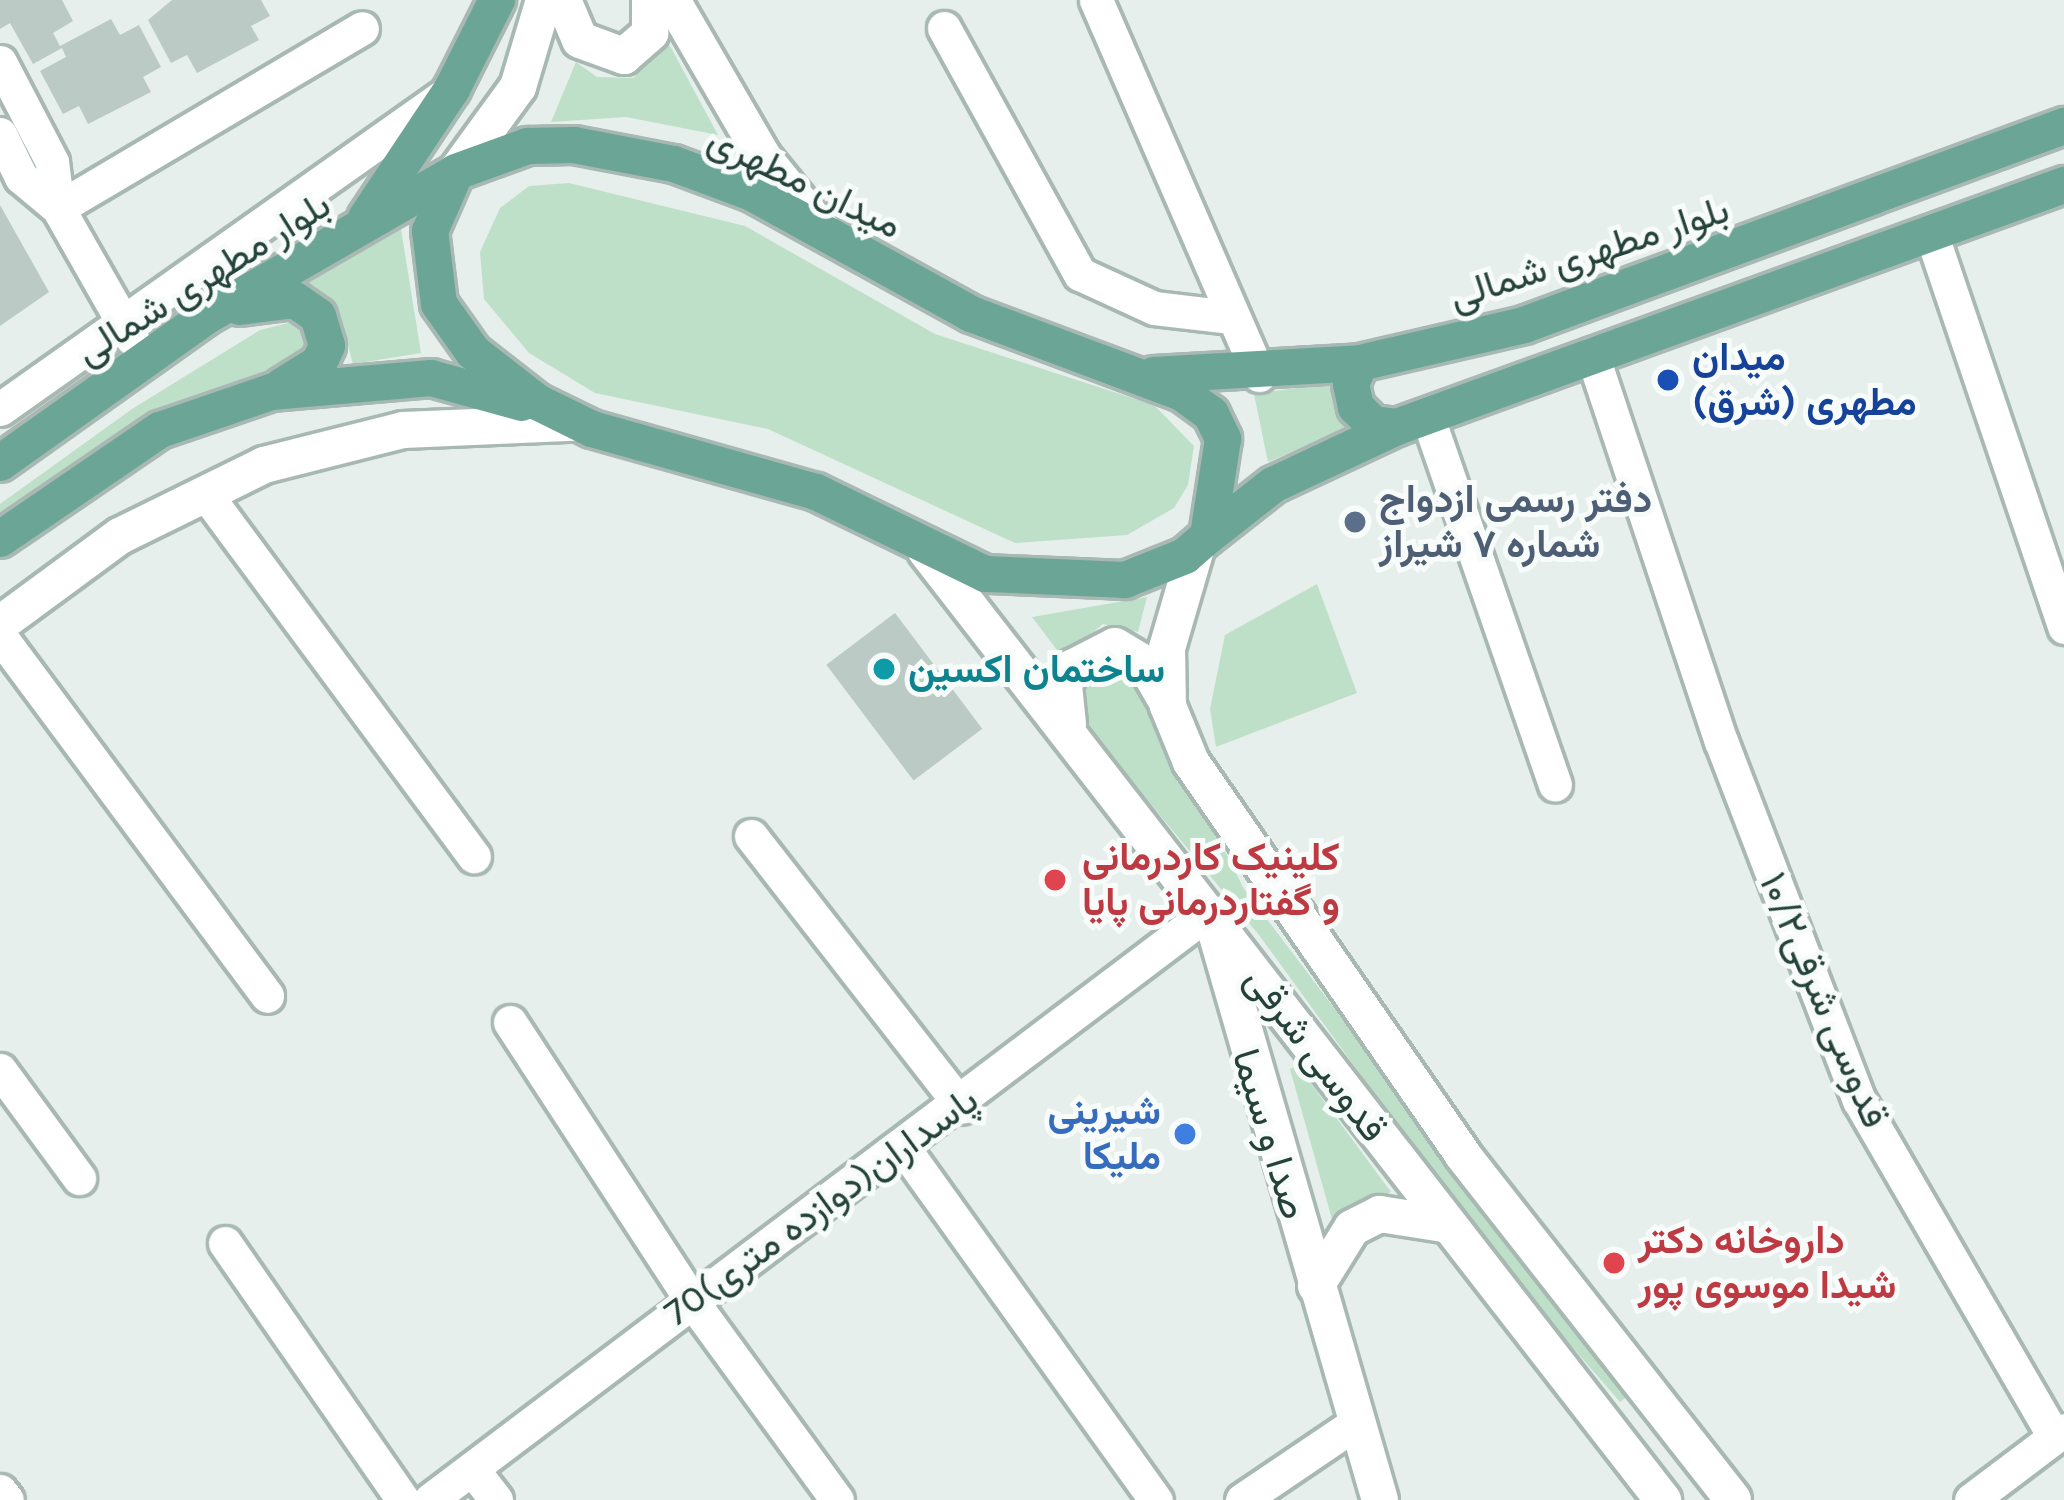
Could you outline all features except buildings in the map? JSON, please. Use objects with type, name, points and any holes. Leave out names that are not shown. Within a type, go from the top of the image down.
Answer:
[{"type":"main road","points":[[360,228],[452,89],[496,0]]},
{"type":"main road","points":[[544,0],[518,87],[456,172],[430,231],[439,304],[473,352],[573,423]]},
{"type":"main road","points":[[563,0],[580,40],[624,56],[650,33],[650,0]]},
{"type":"main road","points":[[672,0],[763,157],[824,232]]},
{"type":"main road","name":"بلوار مطهرى شمالى","points":[[1122,375],[1258,375],[1360,363],[1622,293],[2064,126]]},
{"type":"main road","name":"میدان مطهری","points":[[456,172],[528,146],[629,153],[752,193],[971,314],[1122,375],[1182,393],[1211,414],[1222,478],[1202,542]]},
{"type":"main road","name":"بلوار مطهری شمالی","points":[[0,463],[207,316],[456,172]]},
{"type":"main road","points":[[271,392],[431,378],[816,492],[926,550],[985,574],[1075,584],[1125,580],[1202,542],[1273,484],[1412,421],[2064,184]]},
{"type":"main road","points":[[0,539],[160,430],[271,392],[319,363],[327,346],[318,316],[295,300],[268,299],[207,316]]},
{"type":"main road","points":[[1360,363],[1355,407],[1412,421]]},
{"type":"main road","points":[[0,624],[120,536],[264,465],[403,430],[573,423]]},
{"type":"main road","name":"قدوسی شرقی","points":[[1202,542],[1170,629],[1168,706],[1218,806],[1462,1154],[1732,1500]]},
{"type":"main road","name":"قدوسی شرقی","points":[[926,550],[1068,724],[1443,1224],[1663,1500]]},
{"type":"main road","points":[[1068,724],[1064,686],[1072,668],[1115,646],[1145,664],[1168,706]]},
{"type":"main road","name":"صدا و سیما","points":[[1210,911],[1380,1500]]},
{"type":"main road","name":"صدا و سیما","points":[[1316,1286],[1352,1228],[1381,1214],[1443,1224]]},
{"type":"street","points":[[1096,0],[1258,375]]},
{"type":"street","points":[[58,208],[362,28]]},
{"type":"street","points":[[944,28],[1067,262],[1105,290],[1154,308],[1231,317]]},
{"type":"street","points":[[0,62],[52,163],[58,208]]},
{"type":"street","points":[[0,409],[452,89]]},
{"type":"street","points":[[0,134],[21,177],[58,208],[144,361]]},
{"type":"street","points":[[1931,233],[2064,627]]},
{"type":"street","name":"قدوسی شرقی۱۰/۲","points":[[1592,354],[1720,741],[1859,1100],[2059,1434]]},
{"type":"street","points":[[1412,421],[1555,784]]},
{"type":"street","points":[[205,494],[474,856]]},
{"type":"street","points":[[0,636],[266,996]]},
{"type":"street","points":[[751,836],[962,1107]]},
{"type":"street","name":"70پاسداران(دوازده متری)","points":[[430,1500],[688,1298],[962,1107],[1210,911]]},
{"type":"street","points":[[510,1022],[688,1298],[835,1497]]},
{"type":"street","points":[[0,1070],[79,1178]]},
{"type":"street","points":[[905,1150],[1156,1500]]},
{"type":"street","points":[[225,1243],[403,1500]]},
{"type":"street","points":[[1242,1500],[1357,1422]]},
{"type":"street","points":[[1971,1500],[2059,1434]]},
{"type":"street","points":[[472,1469],[496,1500]]},
{"type":"street","points":[[0,1490],[7,1500]]},
{"type":"green space","points":[[669,44],[718,135],[626,117],[551,122],[576,62],[597,77],[633,78]]},
{"type":"green space","points":[[569,183],[745,226],[935,334],[1154,405],[1194,446],[1188,485],[1174,508],[1127,535],[1015,543],[768,429],[595,393],[529,353],[484,299],[480,252],[500,208],[529,186]]},
{"type":"green space","points":[[401,229],[421,353],[353,364],[339,313],[304,285]]},
{"type":"green space","points":[[292,322],[312,341],[300,361],[187,401],[0,524],[0,504],[132,409],[260,330]]},
{"type":"green space","points":[[1337,382],[1353,426],[1268,462],[1254,394]]},
{"type":"green space","points":[[1317,584],[1357,693],[1216,747],[1210,709],[1225,635]]},
{"type":"green space","points":[[1147,597],[1138,632],[1103,624],[1063,658],[1032,617]]},
{"type":"green space","points":[[1100,661],[1132,668],[1244,889],[1628,1396],[1620,1402],[1489,1251],[1259,935],[1087,727],[1077,708],[1082,674]]},
{"type":"green space","points":[[1298,1066],[1391,1192],[1333,1223],[1290,1069]]},
{"type":"place","name":"میدان مطهری (شرق)","points":[[1668,380]]},
{"type":"place","name":"دفتر رسمی ازدواج شماره ۷ شیراز","points":[[1355,522]]},
{"type":"place","name":"ساختمان اکسین","points":[[884,669]]},
{"type":"place","name":"کلینیک کاردرمانی و گفتاردرمانی پایا","points":[[1055,880]]},
{"type":"place","name":"شیرینى ملیکا","points":[[1185,1134]]},
{"type":"place","name":"داروخانه دکتر شیدا موسوی پور","points":[[1614,1263]]}]
